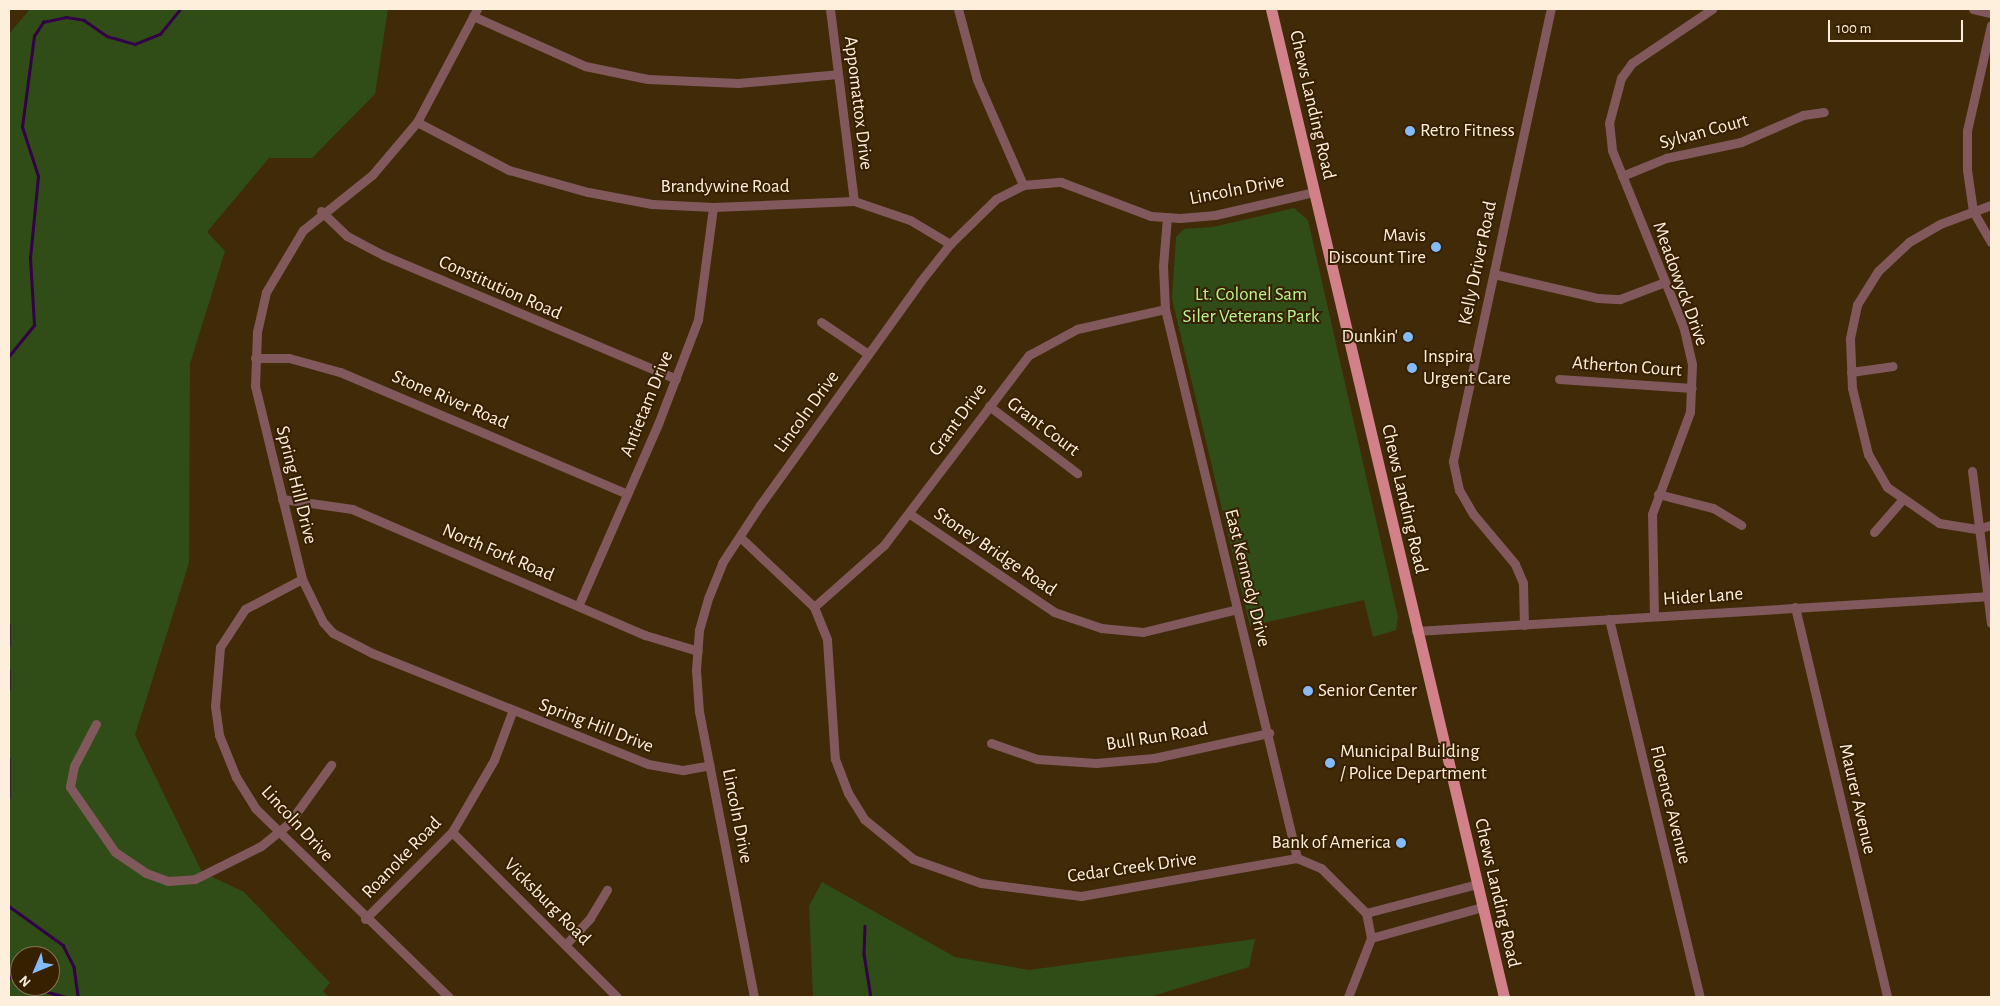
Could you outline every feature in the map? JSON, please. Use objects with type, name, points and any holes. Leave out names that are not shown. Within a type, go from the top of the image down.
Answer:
[{"type":"main road","name":"Chews Landing Road","points":[[1271,9],[1504,997]]},
{"type":"street","name":"Appomattox Drive","points":[[830,9],[854,201]]},
{"type":"street","points":[[958,9],[976,80],[1023,185]]},
{"type":"street","name":"Kelly Driver Road","points":[[1524,625],[1523,583],[1515,564],[1473,514],[1459,490],[1453,461],[1551,9]]},
{"type":"street","name":"Meadowyck Drive","points":[[1654,616],[1651,550],[1658,494],[1690,412],[1692,364],[1682,326],[1612,150],[1609,123],[1621,78],[1645,53],[1697,12],[1712,9]]},
{"type":"street","points":[[1973,9],[1991,13]]},
{"type":"street","points":[[475,13],[585,66],[648,78],[738,83],[838,74]]},
{"type":"street","name":"Spring Hill Drive","points":[[475,13],[417,122],[372,175],[321,211],[282,258],[266,292],[255,358],[255,386],[302,579],[312,606],[333,633],[512,712],[655,766],[683,770],[710,766]]},
{"type":"street","points":[[1991,24],[1968,131],[1967,170],[1973,211],[1991,242]]},
{"type":"street","name":"Sylvan Court","points":[[1622,176],[1666,158],[1741,142],[1802,115],[1824,112]]},
{"type":"street","name":"Brandywine Road","points":[[417,122],[508,170],[625,199],[713,207],[854,201],[910,220],[950,244]]},
{"type":"street","name":"Lincoln Drive","points":[[754,997],[699,712],[698,651],[709,596],[740,537],[868,354],[950,244],[996,199],[1023,185],[1061,182],[1151,216],[1167,217],[1214,215],[1314,192]]},
{"type":"street","points":[[1991,205],[1973,211],[1909,242],[1878,271],[1857,305],[1850,339],[1851,372],[1868,454],[1887,487],[1902,500],[1939,523],[1977,529],[1991,525]]},
{"type":"street","name":"Antietam Drive","points":[[578,604],[676,379],[698,320],[713,207]]},
{"type":"street","name":"Constitution Road","points":[[321,211],[347,236],[384,255],[676,379]]},
{"type":"street","name":"East Kennedy Drive","points":[[1167,217],[1163,266],[1165,309],[1237,609],[1269,733],[1297,858]]},
{"type":"street","points":[[1494,274],[1598,298],[1620,299],[1665,282]]},
{"type":"street","name":"Grant Drive","points":[[814,607],[857,573],[910,514],[1013,372],[1052,342],[1077,329],[1165,309]]},
{"type":"street","points":[[821,322],[868,354]]},
{"type":"street","name":"Stone River Road","points":[[255,358],[289,358],[340,372],[627,494]]},
{"type":"street","points":[[1851,372],[1893,366]]},
{"type":"street","name":"Atherton Court","points":[[1559,379],[1692,388]]},
{"type":"street","name":"Grant Court","points":[[989,406],[1077,473]]},
{"type":"street","points":[[1972,472],[1977,529],[1991,623]]},
{"type":"street","points":[[1658,494],[1713,508],[1741,525]]},
{"type":"street","name":"North Fork Road","points":[[282,499],[352,509],[578,604],[645,635],[698,651]]},
{"type":"street","points":[[1874,532],[1902,500]]},
{"type":"street","name":"Stoney Bridge Road","points":[[910,514],[1054,612],[1101,628],[1142,632],[1237,609]]},
{"type":"street","name":"Cedar Creek Drive","points":[[740,537],[814,607],[827,640],[835,759],[848,793],[864,819],[912,858],[981,883],[1081,896],[1297,858]]},
{"type":"street","name":"Lincoln Drive","points":[[302,579],[245,609],[220,647],[215,671],[219,735],[236,777],[278,833],[448,997]]},
{"type":"street","name":"Hider Lane","points":[[1416,630],[1988,596]]},
{"type":"street","name":"Maurer Avenue","points":[[1795,607],[1887,997]]},
{"type":"street","name":"Florence Avenue","points":[[1609,619],[1700,997]]},
{"type":"street","name":"Roanoke Road","points":[[365,919],[452,832],[494,760],[512,712]]},
{"type":"street","points":[[96,724],[74,766],[70,787],[115,852],[146,874],[168,882],[195,879],[262,846],[278,833],[317,790],[331,765]]},
{"type":"street","name":"Bull Run Road","points":[[991,743],[1037,759],[1096,763],[1154,758],[1269,733]]},
{"type":"street","name":"Vicksburg Road","points":[[452,832],[566,943],[617,997]]},
{"type":"street","points":[[1297,858],[1321,868],[1366,914],[1370,938],[1348,997]]},
{"type":"street","points":[[1366,914],[1477,884]]},
{"type":"street","points":[[566,943],[590,918],[607,890]]},
{"type":"street","points":[[1370,938],[1482,908]]},
{"type":"green space","points":[[30,9],[388,9],[375,94],[312,158],[269,158],[207,232],[225,251],[190,364],[189,563],[135,735],[202,872],[244,892],[330,983],[323,991],[329,997],[9,997],[9,34]]},
{"type":"green space","name":"Lt. Colonel Sam Siler Veterans Park","points":[[1294,208],[1308,220],[1398,617],[1396,630],[1373,637],[1364,600],[1250,626],[1172,299],[1176,237],[1184,229],[1213,227]]},
{"type":"green space","points":[[822,882],[955,957],[1029,970],[1255,939],[1249,967],[1149,997],[813,997],[809,906]]},
{"type":"waterway","points":[[9,356],[34,325],[30,258],[38,176],[22,127],[34,36],[43,22],[66,17],[84,20],[107,36],[135,44],[160,34],[180,9]]},
{"type":"waterway","points":[[9,624],[9,645]]},
{"type":"waterway","points":[[9,670],[9,689]]},
{"type":"waterway","points":[[9,759],[9,797]]},
{"type":"waterway","points":[[9,906],[63,945],[74,967],[78,997]]},
{"type":"waterway","points":[[865,926],[864,954],[871,997]]},
{"type":"waterway","points":[[60,995],[66,997]]},
{"type":"place","name":"Retro Fitness","points":[[1410,131]]},
{"type":"place","name":"Mavis Discount Tire","points":[[1436,247]]},
{"type":"place","name":"Dunkin'","points":[[1408,337]]},
{"type":"place","name":"Inspira Urgent Care","points":[[1412,368]]},
{"type":"place","name":"Senior Center","points":[[1308,691]]},
{"type":"place","name":"Municipal Building / Police Department","points":[[1330,763]]},
{"type":"place","name":"Bank of America","points":[[1401,843]]}]
